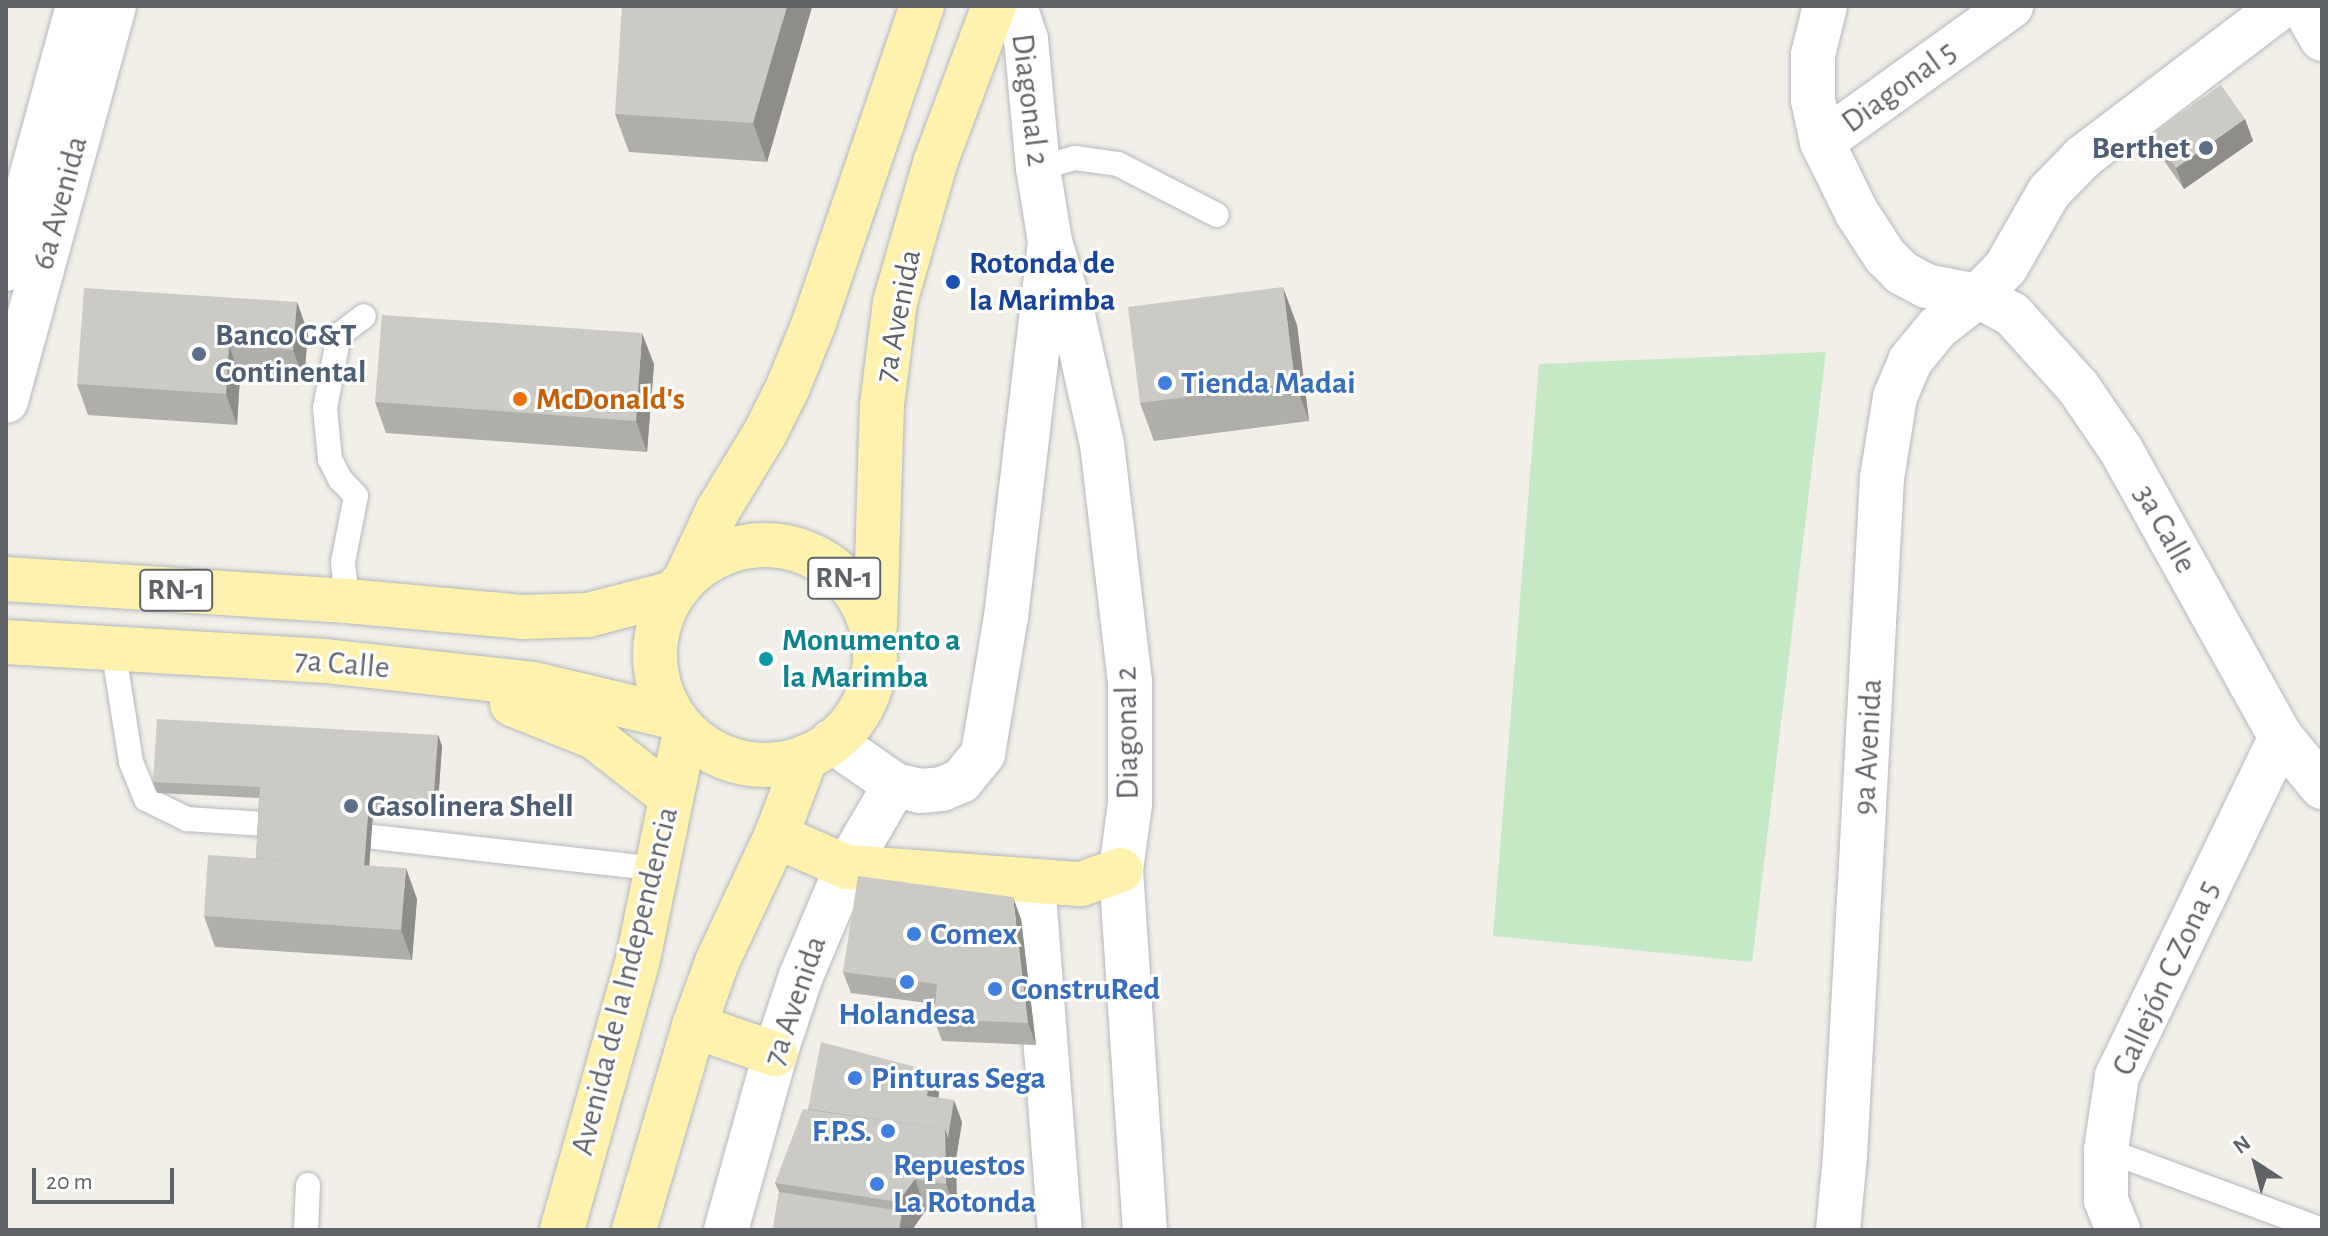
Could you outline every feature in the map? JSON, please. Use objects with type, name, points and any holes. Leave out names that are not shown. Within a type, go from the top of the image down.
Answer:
[{"type":"main road","points":[[679,724],[658,683],[655,646],[658,627],[718,510],[765,433],[788,387],[814,323],[922,6]]},
{"type":"main road","name":"7a Avenida","points":[[874,640],[882,405],[895,302],[935,163],[994,6]]},
{"type":"main road","name":"RN-1","points":[[679,724],[716,753],[745,764],[776,764],[819,749],[863,704],[873,673],[874,640],[868,616],[850,584],[822,560],[800,550],[751,545],[727,551],[705,562],[680,586]]},
{"type":"main road","name":"7a Calle","points":[[6,579],[536,616],[588,615],[680,586]]},
{"type":"main road","name":"7a Calle","points":[[6,642],[370,667],[533,684],[679,724]]},
{"type":"main road","points":[[370,667],[555,718],[594,737],[671,797]]},
{"type":"main road","name":"Avenida de la Independencia","points":[[562,1230],[638,959],[659,869],[679,724]]},
{"type":"main road","points":[[634,1230],[694,1026],[717,962],[819,749]]},
{"type":"main road","points":[[776,836],[847,867],[1081,884],[1121,870]]},
{"type":"main road","points":[[694,1026],[775,1054]]},
{"type":"street","name":"6a Avenida","points":[[6,269],[78,6]]},
{"type":"street","name":"6a Avenida","points":[[6,401],[114,6]]},
{"type":"street","name":"Diagonal 2","points":[[1015,6],[1026,39],[1038,168],[1050,242],[1074,320],[1102,444],[1125,637],[1132,746],[1130,804],[1121,870],[1145,1230]]},
{"type":"street","points":[[1822,142],[1813,100],[1813,55],[1825,6]]},
{"type":"street","name":"Diagonal 5","points":[[1978,296],[1926,286],[1902,273],[1885,256],[1837,178],[1822,142],[2011,6]]},
{"type":"street","name":"9a Avenida","points":[[1838,1230],[1845,1156],[1882,478],[1895,397],[1910,361],[1937,328],[1978,296],[2006,267],[2049,192],[2083,157],[2282,6]]},
{"type":"street","points":[[2303,6],[2322,39]]},
{"type":"street","name":"Diagonal 2","points":[[819,749],[895,785],[920,791],[942,789],[961,781],[983,754],[989,735],[1006,617],[1050,242]]},
{"type":"street","name":"3a Calle","points":[[1978,296],[2012,314],[2078,387],[2121,450],[2281,737],[2322,787]]},
{"type":"street","name":"Callejón C Zona 5","points":[[2118,1230],[2106,1200],[2106,1150],[2117,1076],[2281,737]]},
{"type":"street","name":"7a Avenida","points":[[726,1230],[775,1054],[806,963],[847,867],[895,785]]},
{"type":"street","points":[[1033,881],[1060,1230]]},
{"type":"lane","points":[[1038,168],[1075,158],[1118,164],[1217,215]]},
{"type":"lane","points":[[347,601],[343,562],[356,496],[340,479],[330,459],[325,408],[339,335],[364,316]]},
{"type":"lane","points":[[113,648],[131,762],[146,799],[187,819],[264,824]]},
{"type":"lane","points":[[373,837],[659,869]]},
{"type":"lane","points":[[2106,1150],[2322,1230]]},
{"type":"lane","points":[[306,1230],[308,1185]]},
{"type":"green space","points":[[1826,352],[1752,962],[1493,936],[1539,364]]},
{"type":"building","points":[[622,6],[787,6],[753,123],[615,114]]},
{"type":"building","points":[[2221,85],[2245,119],[2176,168],[2152,133]]},
{"type":"building","points":[[1283,287],[1295,383],[1140,403],[1128,307]]},
{"type":"building","points":[[84,288],[297,302],[293,350],[229,345],[226,394],[77,384]]},
{"type":"building","name":"McDonald's","points":[[382,315],[642,333],[636,421],[375,402]]},
{"type":"building","name":"Gasolinera Shell","points":[[157,719],[438,735],[433,806],[369,802],[364,866],[256,858],[260,787],[153,782]]},
{"type":"building","points":[[208,855],[406,868],[401,930],[204,916]]},
{"type":"building","points":[[858,876],[1013,897],[1028,1023],[934,1019],[937,984],[843,972]]},
{"type":"building","points":[[821,1042],[931,1071],[927,1096],[954,1100],[948,1138],[945,1129],[808,1109]]},
{"type":"building","points":[[803,1109],[945,1129],[946,1184],[915,1179],[898,1202],[775,1183]]},
{"type":"building","points":[[779,1192],[902,1211],[899,1230],[773,1230]]},
{"type":"place","name":"Berthet","points":[[2206,148]]},
{"type":"place","name":"Rotonda de la Marimba","points":[[953,282]]},
{"type":"place","name":"Banco G&T Continental","points":[[199,354]]},
{"type":"place","name":"Tienda Madai","points":[[1165,383]]},
{"type":"place","name":"McDonald's","points":[[520,399]]},
{"type":"place","name":"Monumento a la Marimba","points":[[766,659]]},
{"type":"place","name":"Gasolinera Shell","points":[[351,806]]},
{"type":"place","name":"Comex","points":[[914,934]]},
{"type":"place","name":"Holandesa","points":[[907,982]]},
{"type":"place","name":"ConstruRed","points":[[995,989]]},
{"type":"place","name":"Pinturas Sega","points":[[855,1078]]},
{"type":"place","name":"F.P.S.","points":[[888,1131]]},
{"type":"place","name":"Repuestos La Rotonda","points":[[877,1184]]}]
